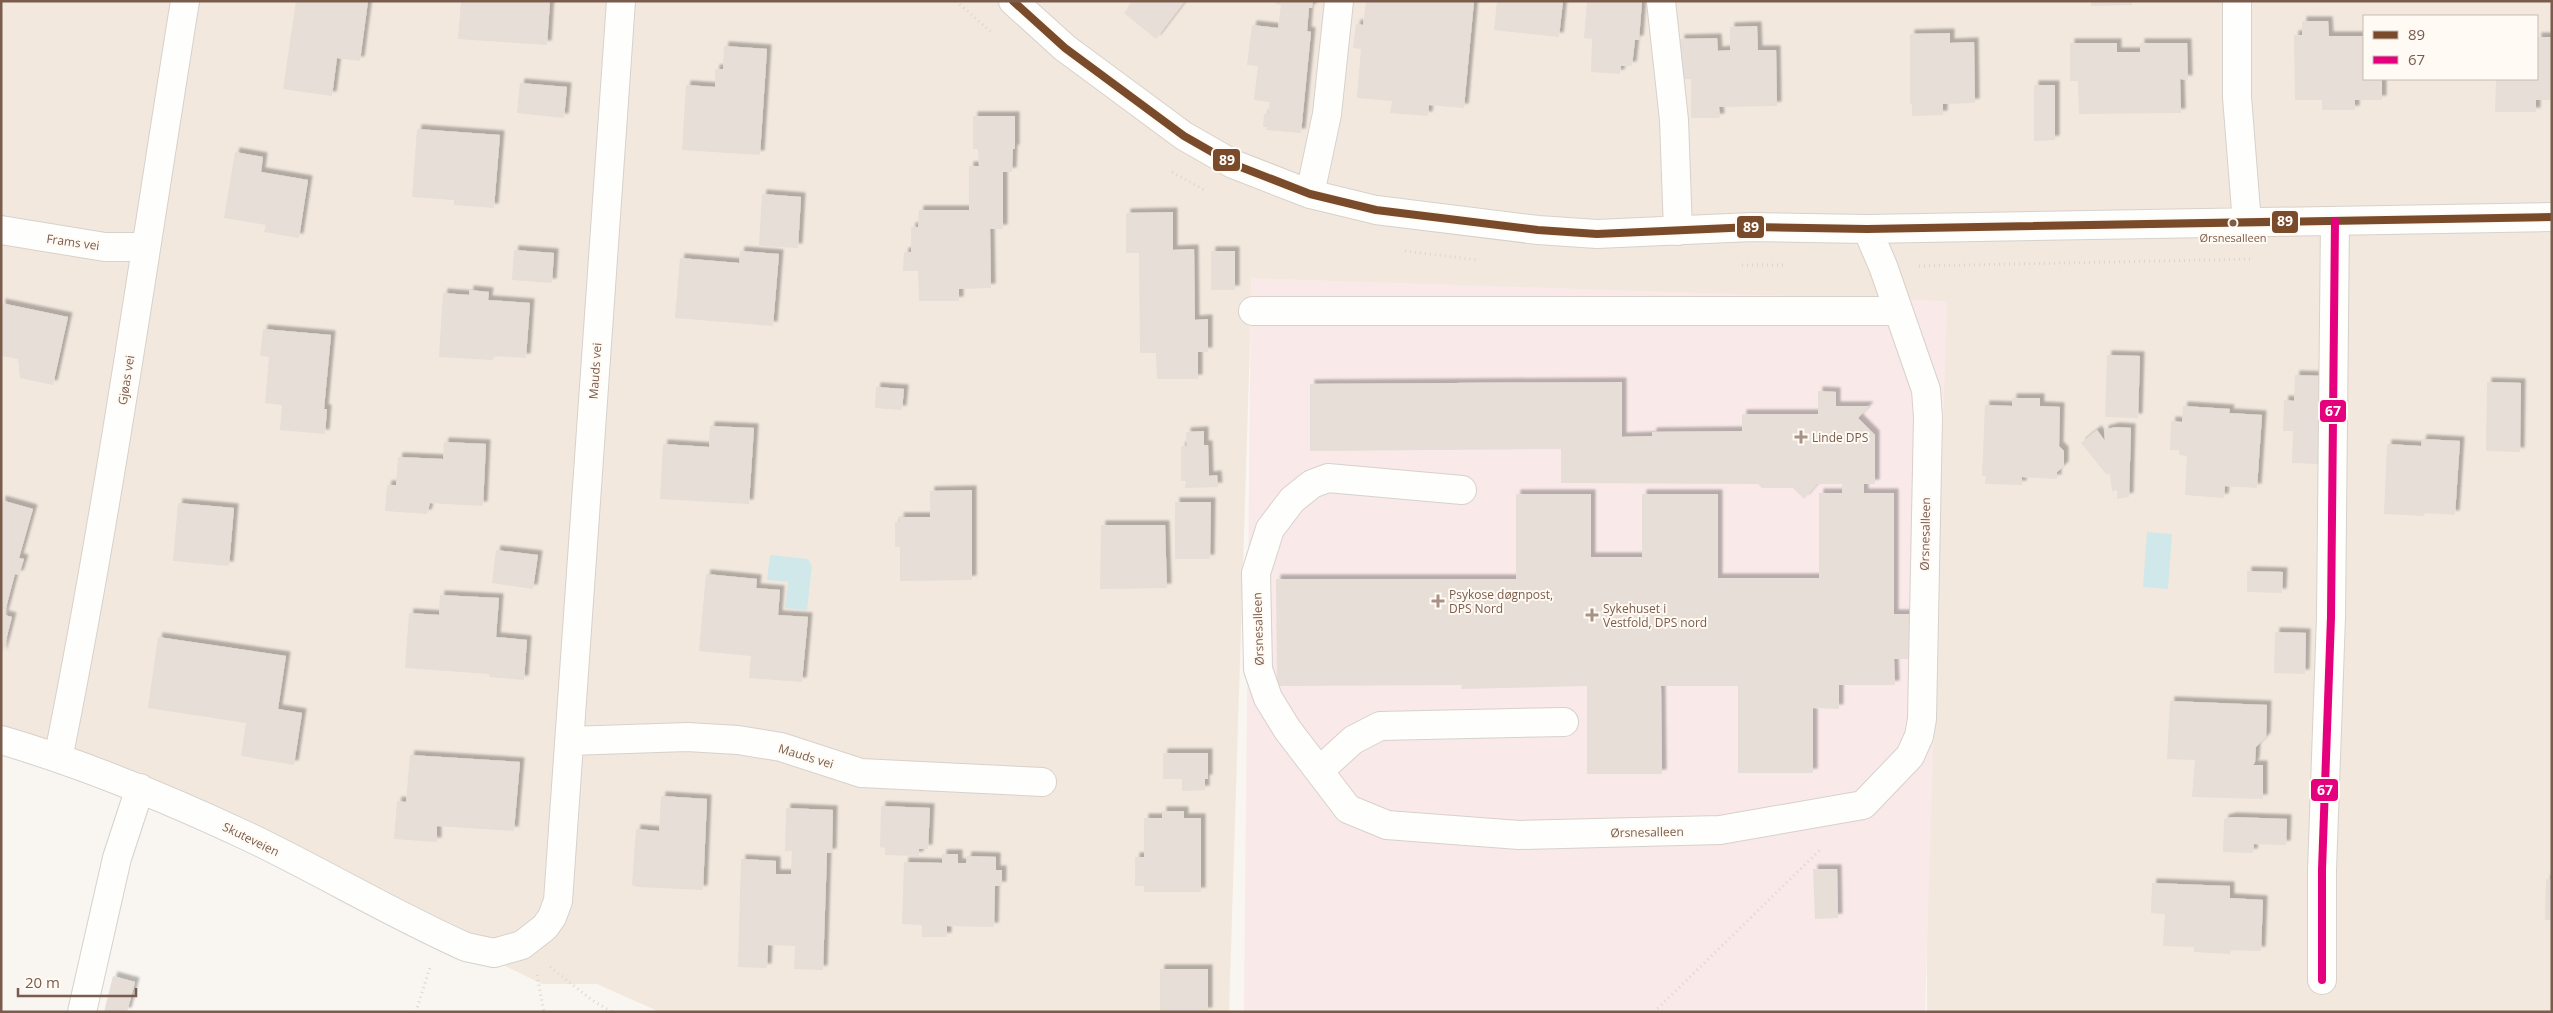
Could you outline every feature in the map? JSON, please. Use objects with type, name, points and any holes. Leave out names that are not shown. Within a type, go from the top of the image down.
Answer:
[{"type":"street","name":"Gjøas vei","points":[[56,756],[61,744],[90,598],[185,1]]},
{"type":"street","name":"Mauds vei","points":[[494,953],[522,945],[545,926],[552,917],[558,901],[621,1]]},
{"type":"street","points":[[1013,1],[1065,48],[1184,136],[1233,164],[1310,194],[1376,210],[1538,230],[1597,234],[1752,227],[1867,229],[2552,217]]},
{"type":"street","points":[[1310,194],[1327,114],[1339,1]]},
{"type":"street","points":[[1661,1],[1674,120],[1678,231]]},
{"type":"street","points":[[2237,1],[2238,97],[2247,223]]},
{"type":"street","points":[[2322,980],[2322,870],[2331,617],[2336,221]]},
{"type":"street","name":"Ørsnesalleen","points":[[1462,490],[1328,478],[1312,484],[1292,500],[1270,529],[1256,574],[1258,670],[1268,698],[1287,730],[1348,809],[1387,825],[1520,835],[1720,830],[1863,804],[1910,756],[1919,736],[1922,719],[1928,417],[1926,390],[1867,229]]},
{"type":"street","name":"Frams vei","points":[[1,230],[105,247],[145,246]]},
{"type":"street","points":[[1253,311],[1898,311]]},
{"type":"street","points":[[1319,771],[1353,740],[1380,726],[1564,722]]},
{"type":"street","name":"Mauds vei","points":[[568,741],[687,737],[738,740],[780,747],[861,773],[1042,782]]},
{"type":"street","name":"Skuteveien","points":[[1,740],[56,756],[140,788],[249,838],[440,935],[466,947],[494,953]]},
{"type":"street","points":[[82,1012],[116,858],[140,788]]},
{"type":"path","points":[[1654,1012],[1826,844]]},
{"type":"path","points":[[416,1012],[440,935]]},
{"type":"path","points":[[522,945],[592,1000],[612,1012]]},
{"type":"shaded area","points":[[1,1],[2552,1],[2552,1012],[1927,1012],[1927,929],[1252,278],[1229,1012],[660,1012],[597,984],[542,984],[79,756],[1,732]]},
{"type":"shaded area","name":"Sykehuset i Vestfold, DPS nord","points":[[1251,278],[1947,301],[1925,1012],[1244,1012]]},
{"type":"water","points":[[2147,532],[2172,534],[2168,589],[2143,587]]},
{"type":"water","points":[[770,555],[808,559],[812,566],[807,610],[785,608],[788,582],[767,580]]},
{"type":"building","points":[[296,1],[368,1],[360,61],[337,58],[332,96],[283,89]]},
{"type":"building","points":[[461,1],[550,1],[547,45],[458,39]]},
{"type":"building","points":[[1133,1],[1185,1],[1156,39],[1124,13]]},
{"type":"building","points":[[1276,1],[1313,1],[1312,8],[1309,8],[1307,31],[1311,32],[1301,133],[1266,130],[1267,127],[1263,127],[1264,114],[1268,114],[1270,102],[1254,100],[1258,66],[1247,65],[1252,25],[1278,28],[1281,5],[1276,4]]},
{"type":"building","points":[[1366,1],[1474,1],[1464,108],[1429,105],[1428,116],[1390,113],[1392,101],[1357,98],[1361,49],[1353,48],[1356,24],[1363,25]]},
{"type":"building","points":[[1497,1],[1563,1],[1559,37],[1494,30]]},
{"type":"building","points":[[1587,1],[1642,1],[1639,40],[1635,40],[1632,66],[1621,66],[1620,74],[1591,72],[1592,39],[1584,38]]},
{"type":"building","points":[[2091,1],[2132,1],[2132,5],[2091,6]]},
{"type":"building","points":[[2302,21],[2328,21],[2329,36],[2363,36],[2363,80],[2382,80],[2382,100],[2355,100],[2355,110],[2322,110],[2322,100],[2295,100],[2294,35],[2302,35]]},
{"type":"building","points":[[1757,26],[1758,50],[1776,50],[1777,106],[1719,107],[1720,118],[1691,118],[1691,79],[1681,79],[1680,39],[1717,38],[1718,51],[1730,50],[1730,27]]},
{"type":"building","points":[[1950,33],[1950,43],[1974,42],[1975,103],[1943,104],[1943,115],[1912,116],[1912,104],[1910,104],[1910,34]]},
{"type":"building","points":[[2538,37],[2552,37],[2552,100],[2536,100],[2536,112],[2495,112],[2496,80],[2538,80]]},
{"type":"building","points":[[2070,43],[2117,43],[2117,52],[2140,52],[2140,43],[2187,43],[2188,80],[2180,79],[2181,113],[2079,114],[2078,81],[2070,81]]},
{"type":"building","points":[[724,46],[767,49],[760,155],[682,150],[686,85],[715,87],[715,69],[723,69]]},
{"type":"building","points":[[520,83],[567,87],[564,118],[517,113]]},
{"type":"building","points":[[2034,85],[2055,85],[2055,140],[2034,141]]},
{"type":"building","points":[[973,116],[1015,116],[1015,149],[1013,149],[1012,172],[1003,172],[1003,229],[990,229],[991,288],[959,289],[959,301],[919,301],[918,271],[903,271],[904,252],[911,252],[911,227],[918,227],[919,210],[969,210],[969,166],[979,166],[978,149],[973,149]]},
{"type":"building","points":[[417,129],[500,135],[494,208],[454,205],[454,200],[412,197]]},
{"type":"building","points":[[235,152],[263,157],[261,172],[308,180],[299,238],[264,232],[266,225],[224,218]]},
{"type":"building","points":[[762,194],[801,197],[798,248],[759,246]]},
{"type":"building","points":[[1173,212],[1173,250],[1194,249],[1195,320],[1208,319],[1208,352],[1198,352],[1198,379],[1157,379],[1156,353],[1140,353],[1139,253],[1126,253],[1126,213]]},
{"type":"building","points":[[514,250],[554,253],[552,283],[512,280]]},
{"type":"building","points":[[740,251],[779,254],[773,326],[675,318],[680,258],[739,263]]},
{"type":"building","points":[[1211,251],[1235,251],[1235,290],[1211,290]]},
{"type":"building","points":[[469,290],[489,292],[488,300],[530,303],[526,358],[494,356],[493,360],[439,357],[443,293],[469,295]]},
{"type":"building","points":[[1,303],[68,317],[53,385],[20,378],[18,359],[1,356]]},
{"type":"building","points":[[263,329],[331,335],[324,409],[327,409],[325,434],[280,430],[282,405],[265,403],[269,357],[260,356]]},
{"type":"building","points":[[2107,355],[2140,356],[2138,418],[2105,417]]},
{"type":"building","points":[[2295,375],[2324,376],[2320,464],[2292,463],[2293,431],[2283,431],[2284,400],[2294,401]]},
{"type":"building","points":[[1622,382],[1622,437],[1652,436],[1652,432],[1742,431],[1742,414],[1818,414],[1818,391],[1836,392],[1836,406],[1869,406],[1858,418],[1875,435],[1875,484],[1864,484],[1864,493],[1894,493],[1894,614],[1911,614],[1911,659],[1894,659],[1895,685],[1839,685],[1839,709],[1813,708],[1813,773],[1738,773],[1738,686],[1661,686],[1662,774],[1587,774],[1587,686],[1461,689],[1462,685],[1277,686],[1276,579],[1516,579],[1516,494],[1591,494],[1591,557],[1642,557],[1642,494],[1718,494],[1718,578],[1819,578],[1819,493],[1842,493],[1842,484],[1817,484],[1804,499],[1793,488],[1762,488],[1758,484],[1561,483],[1561,449],[1310,451],[1310,384]]},
{"type":"building","points":[[2487,382],[2521,383],[2520,452],[2486,451]]},
{"type":"building","points":[[876,387],[904,389],[902,410],[875,408]]},
{"type":"building","points":[[2012,398],[2040,398],[2040,406],[2060,407],[2059,446],[2064,451],[2064,466],[2057,472],[2057,479],[2022,477],[2022,485],[1985,484],[1986,476],[1982,476],[1985,405],[2012,406]]},
{"type":"building","points":[[2183,406],[2230,409],[2229,413],[2262,415],[2257,488],[2225,486],[2224,498],[2185,495],[2187,456],[2179,455],[2179,450],[2170,450],[2171,421],[2182,422]]},
{"type":"building","points":[[710,426],[754,428],[749,504],[660,499],[663,444],[709,447]]},
{"type":"building","points":[[2115,427],[2131,428],[2129,497],[2117,499],[2117,490],[2112,491],[2110,474],[2106,474],[2081,443],[2097,430],[2105,441],[2104,430]]},
{"type":"building","points":[[1204,431],[1204,445],[1208,445],[1209,476],[1217,475],[1218,487],[1185,488],[1186,481],[1181,481],[1181,446],[1187,446],[1186,432]]},
{"type":"building","points":[[2422,439],[2460,441],[2455,515],[2425,513],[2424,516],[2384,514],[2387,444],[2421,446]]},
{"type":"building","points":[[444,442],[486,444],[483,506],[430,503],[427,514],[385,511],[387,485],[396,485],[398,457],[443,459]]},
{"type":"building","points":[[972,490],[972,580],[900,581],[900,547],[895,547],[895,522],[900,522],[899,517],[930,517],[930,491]]},
{"type":"building","points":[[1,500],[33,509],[19,558],[24,559],[19,575],[15,574],[4,615],[12,617],[2,655]]},
{"type":"building","points":[[1175,502],[1211,502],[1210,559],[1175,559]]},
{"type":"building","points":[[178,503],[234,508],[229,566],[173,561]]},
{"type":"building","points":[[1101,525],[1165,525],[1167,588],[1100,589]]},
{"type":"building","points":[[496,550],[538,555],[533,589],[492,583]]},
{"type":"building","points":[[2247,571],[2283,572],[2282,593],[2247,592]]},
{"type":"building","points":[[706,574],[757,579],[756,588],[780,590],[778,615],[808,617],[802,682],[749,678],[751,656],[699,651]]},
{"type":"building","points":[[440,595],[499,598],[496,637],[527,640],[524,680],[489,677],[489,674],[405,668],[409,613],[439,615]]},
{"type":"building","points":[[2275,632],[2306,633],[2305,674],[2274,673]]},
{"type":"building","points":[[158,637],[286,656],[278,709],[302,713],[294,765],[241,756],[246,723],[148,708]]},
{"type":"building","points":[[2170,701],[2267,705],[2266,737],[2256,747],[2253,765],[2263,765],[2263,799],[2192,797],[2195,760],[2167,759]]},
{"type":"building","points":[[1163,753],[1208,753],[1208,779],[1205,779],[1205,790],[1182,791],[1182,779],[1163,779]]},
{"type":"building","points":[[410,755],[520,762],[514,831],[437,826],[437,842],[394,839],[397,801],[406,802]]},
{"type":"building","points":[[661,796],[707,799],[703,890],[637,887],[632,885],[636,829],[659,831]]},
{"type":"building","points":[[881,806],[930,808],[928,849],[919,849],[919,856],[885,855],[885,848],[880,847]]},
{"type":"building","points":[[786,808],[833,810],[832,853],[827,853],[823,970],[794,969],[795,946],[768,945],[767,968],[738,967],[741,859],[776,861],[776,874],[791,874],[792,851],[785,851]]},
{"type":"building","points":[[1162,811],[1184,811],[1184,818],[1201,818],[1201,892],[1144,892],[1144,886],[1135,886],[1135,857],[1144,857],[1144,818],[1162,818]]},
{"type":"building","points":[[2232,817],[2287,819],[2286,845],[2254,844],[2253,853],[2223,852],[2224,819]]},
{"type":"building","points":[[942,854],[958,854],[958,863],[966,863],[967,856],[996,857],[996,870],[1002,870],[1002,886],[995,886],[994,927],[947,926],[947,937],[922,937],[922,925],[902,924],[904,862],[942,863]]},
{"type":"building","points":[[1813,869],[1837,869],[1838,918],[1815,919]]},
{"type":"building","points":[[2546,879],[2552,879],[2552,920],[2545,920]]},
{"type":"building","points":[[2152,883],[2230,886],[2230,898],[2263,900],[2261,951],[2230,950],[2230,954],[2194,952],[2194,947],[2163,946],[2165,914],[2151,913]]},
{"type":"building","points":[[1160,969],[1208,969],[1208,1012],[1160,1012]]},
{"type":"building","points":[[113,976],[135,982],[127,1012],[104,1012]]},
{"type":"transit line","name":"89","points":[[1013,1],[1065,48],[1184,136],[1233,164],[1310,194],[1376,210],[1538,230],[1597,234],[1752,227],[1867,229],[2552,217]]},
{"type":"transit line","name":"67","points":[[2322,980],[2322,870],[2331,617],[2335,221]]},
{"type":"place","name":"Ørsnesalleen","points":[[2233,223]]},
{"type":"place","name":"Linde DPS","points":[[1801,437]]},
{"type":"place","name":"Psykose døgnpost, DPS Nord","points":[[1438,601]]},
{"type":"place","name":"Sykehuset i Vestfold, DPS nord","points":[[1592,615]]}]
